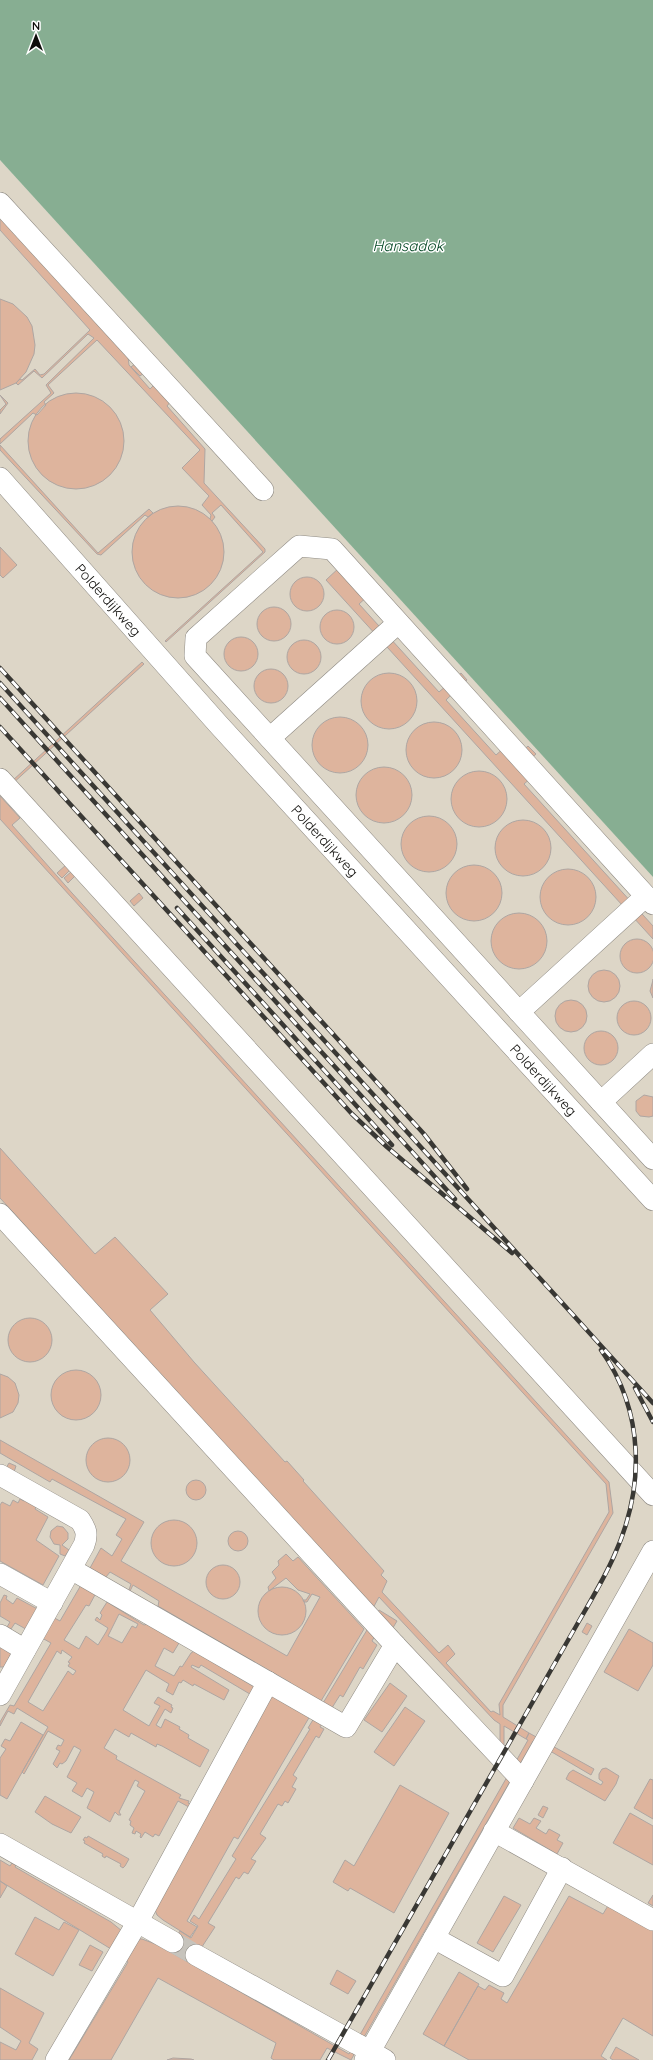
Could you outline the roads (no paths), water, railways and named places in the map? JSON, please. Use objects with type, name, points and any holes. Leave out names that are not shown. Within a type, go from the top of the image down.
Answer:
[{"type":"street","points":[[0,203],[263,490]]},
{"type":"street","name":"Polderdijkweg","points":[[0,478],[218,724],[653,1200]]},
{"type":"street","points":[[519,1012],[650,900],[332,550],[299,546],[196,638],[195,656],[270,738],[519,1012],[653,1159]]},
{"type":"street","points":[[270,738],[398,623]]},
{"type":"street","points":[[0,779],[653,1495]]},
{"type":"street","points":[[601,1102],[653,1054]]},
{"type":"street","points":[[0,1214],[395,1645],[523,1781]]},
{"type":"street","points":[[0,1475],[80,1520],[85,1527],[87,1535],[52,1603],[0,1695]]},
{"type":"street","points":[[196,1955],[367,2052],[434,1938],[653,1551]]},
{"type":"street","points":[[71,1568],[346,1727],[395,1645]]},
{"type":"street","points":[[0,1574],[52,1603]]},
{"type":"street","points":[[0,1635],[25,1650]]},
{"type":"street","points":[[56,2060],[137,1923],[268,1682]]},
{"type":"street","points":[[494,1831],[653,1920]]},
{"type":"street","points":[[0,1844],[137,1923],[173,1942]]},
{"type":"street","points":[[434,1938],[503,1976],[562,1868]]},
{"type":"water","name":"Hansadok","points":[[0,0],[653,0],[653,877],[0,160]]},
{"type":"tunnel","points":[[173,1942],[196,1955]]},
{"type":"railway","points":[[0,668],[424,1134],[467,1189]]},
{"type":"railway","points":[[0,683],[653,1403]]},
{"type":"railway","points":[[0,698],[455,1199]]},
{"type":"railway","points":[[0,727],[352,1114],[387,1147],[512,1253]]},
{"type":"railway","points":[[177,908],[392,1145]]},
{"type":"railway","points":[[328,2060],[597,1589],[610,1565],[624,1530],[631,1504],[635,1477],[636,1451],[633,1424],[626,1399],[615,1374],[601,1350]]},
{"type":"railway","points":[[635,1388],[653,1422]]}]
